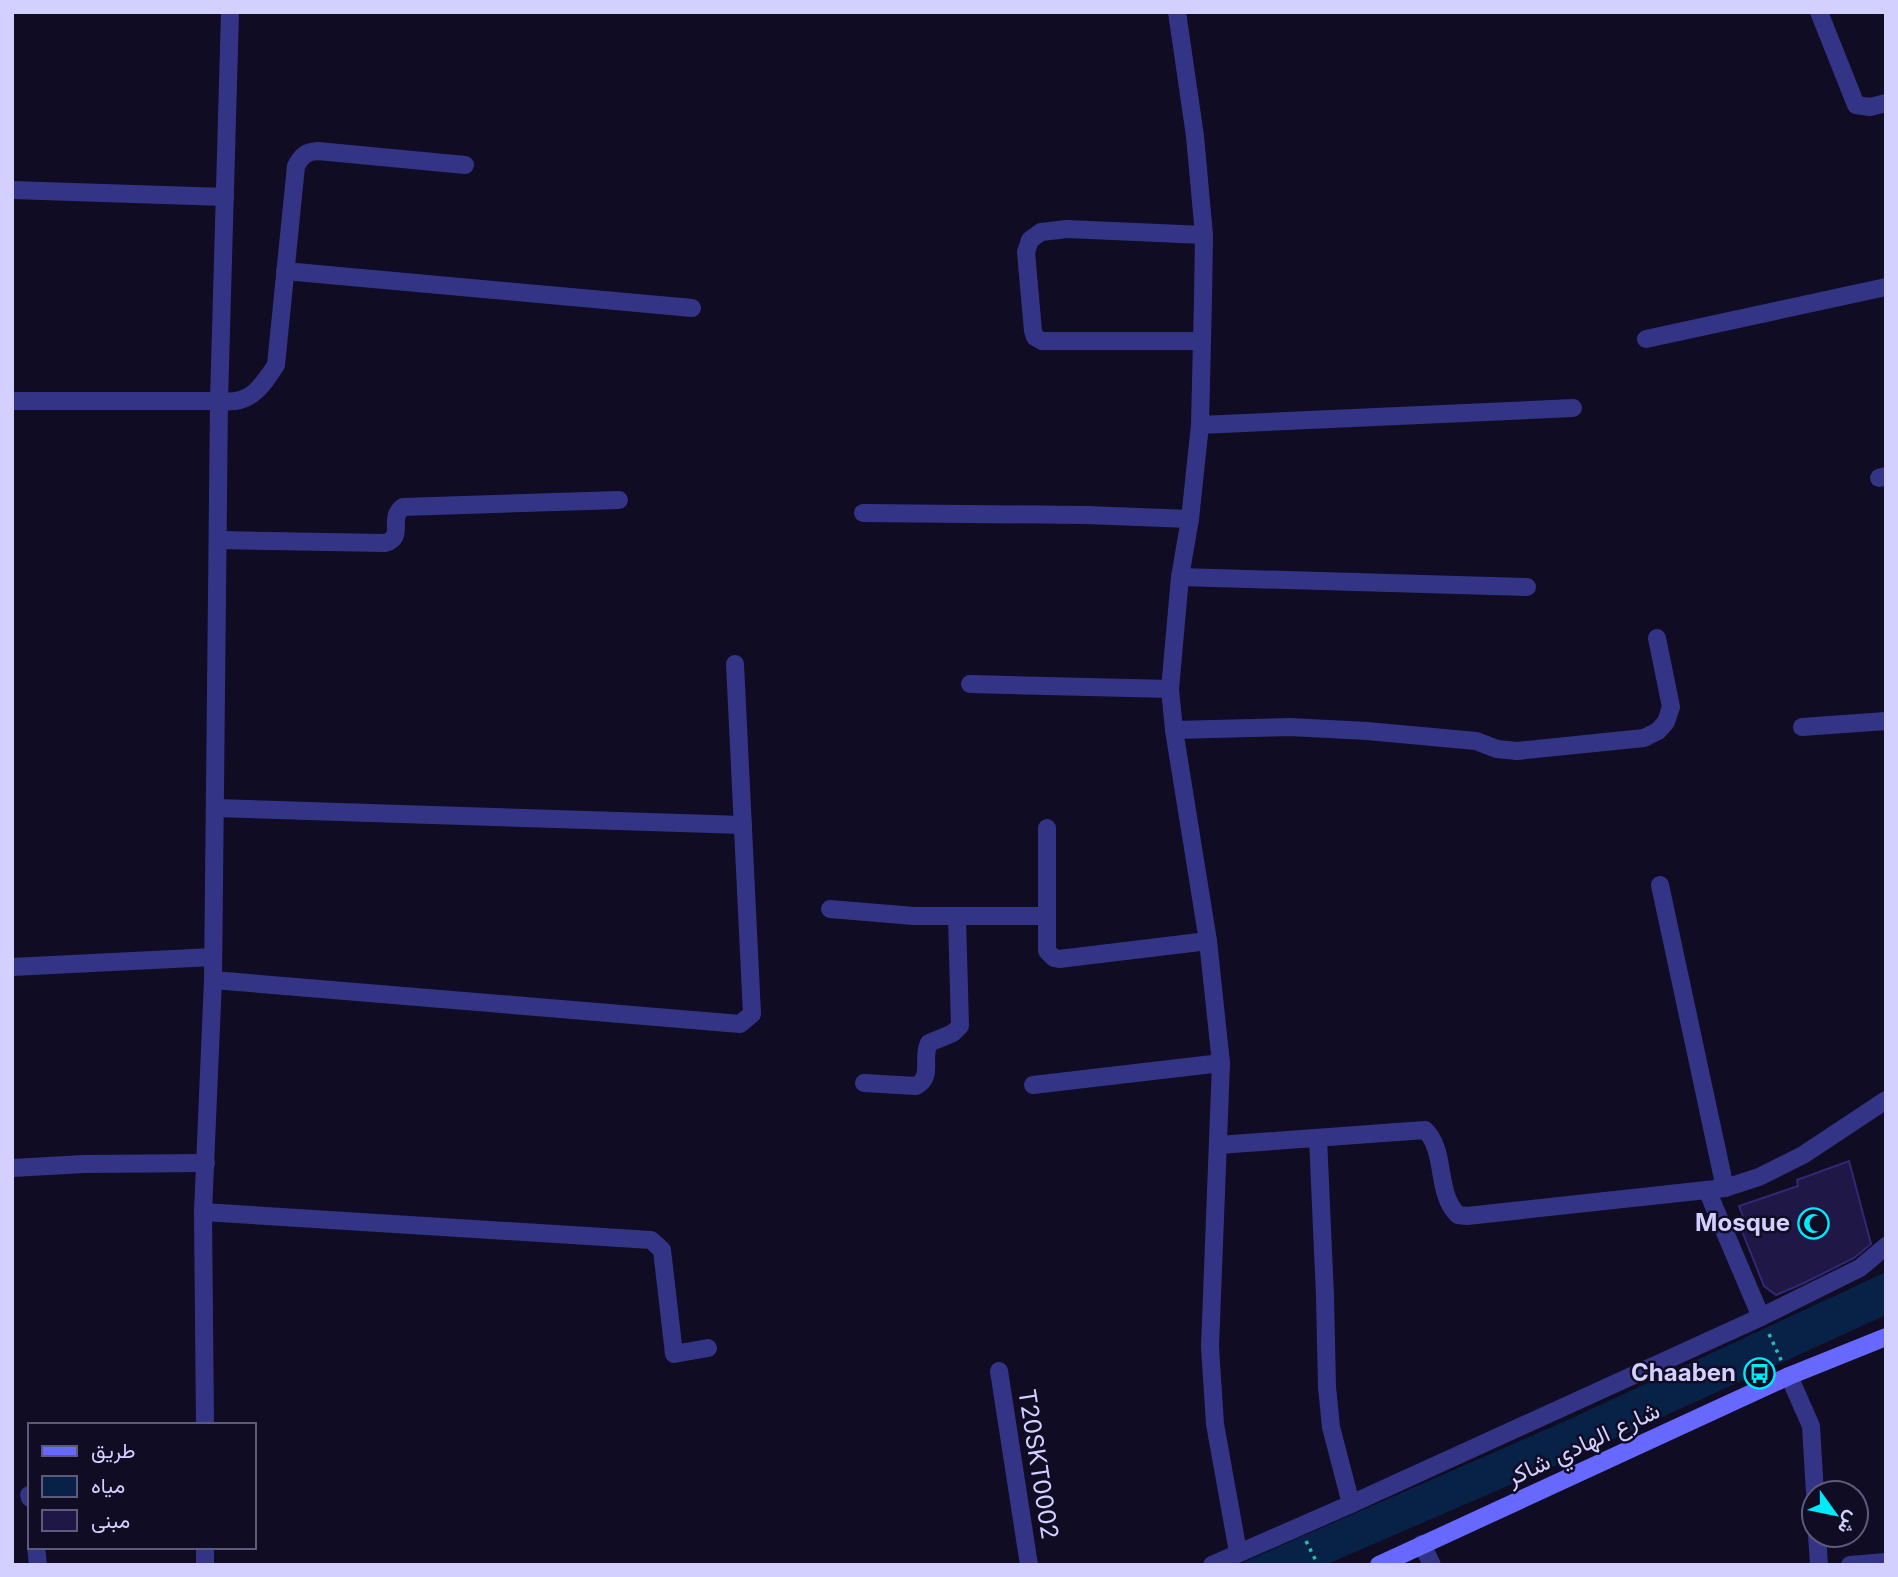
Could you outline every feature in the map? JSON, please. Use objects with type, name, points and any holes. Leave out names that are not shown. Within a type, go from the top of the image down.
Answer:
[{"type":"main road","name":"شارع الهادي شاكر","points":[[1379,1565],[1789,1376],[1886,1337]]},
{"type":"street","points":[[205,1423],[203,1212],[213,980],[219,401],[230,12]]},
{"type":"street","points":[[1177,12],[1195,136],[1203,235],[1202,341],[1200,425],[1190,519],[1180,577],[1170,689],[1174,730],[1208,941],[1221,1063],[1210,1347],[1214,1424],[1238,1552]]},
{"type":"street","points":[[1819,12],[1856,105],[1870,107],[1886,103]]},
{"type":"street","points":[[12,401],[234,403],[246,399],[256,392],[276,365],[296,166],[301,158],[308,152],[318,151],[465,165]]},
{"type":"street","points":[[12,190],[225,197]]},
{"type":"street","points":[[1202,341],[1042,341],[1035,337],[1033,331],[1026,251],[1030,240],[1041,232],[1067,229],[1203,235]]},
{"type":"street","points":[[285,271],[692,308]]},
{"type":"street","points":[[1646,339],[1886,287]]},
{"type":"street","points":[[1200,425],[1573,408]]},
{"type":"street","points":[[219,540],[385,543],[393,541],[396,515],[403,507],[620,500]]},
{"type":"street","points":[[863,513],[1087,515],[1190,519]]},
{"type":"street","points":[[1180,577],[1527,587]]},
{"type":"street","points":[[1174,730],[1290,727],[1367,731],[1476,741],[1497,749],[1517,751],[1644,738],[1658,731],[1666,722],[1671,707],[1657,638]]},
{"type":"street","points":[[213,980],[740,1024],[752,1014],[735,664]]},
{"type":"street","points":[[970,684],[1170,689]]},
{"type":"street","points":[[1802,727],[1886,721]]},
{"type":"street","points":[[215,808],[743,825]]},
{"type":"street","points":[[1047,828],[1046,951],[1054,958],[1208,941]]},
{"type":"street","points":[[1660,884],[1725,1188]]},
{"type":"street","points":[[830,909],[914,916],[1047,916]]},
{"type":"street","points":[[864,1083],[920,1084],[927,1073],[926,1051],[929,1043],[953,1034],[961,1026],[957,917]]},
{"type":"street","points":[[12,967],[213,957]]},
{"type":"street","points":[[1033,1085],[1221,1063]]},
{"type":"street","points":[[1219,1145],[1424,1130],[1433,1140],[1448,1202],[1458,1215],[1467,1216],[1725,1188],[1759,1177],[1803,1155],[1886,1100]]},
{"type":"street","points":[[1318,1138],[1327,1387],[1331,1427],[1351,1504]]},
{"type":"street","points":[[12,1168],[84,1164],[206,1163]]},
{"type":"street","points":[[1707,1190],[1761,1317]]},
{"type":"street","points":[[203,1212],[651,1240],[662,1250],[674,1353],[708,1348]]},
{"type":"street","points":[[1212,1565],[1761,1317],[1860,1268],[1886,1246]]},
{"type":"street","name":"T20SKT0002","points":[[999,1371],[1029,1565]]},
{"type":"street","points":[[1789,1376],[1811,1426],[1814,1479]]},
{"type":"street","points":[[1422,1544],[1432,1565]]},
{"type":"street","points":[[1850,1565],[1886,1562]]},
{"type":"path","points":[[1761,1317],[1789,1376]]},
{"type":"path","points":[[1299,1527],[1318,1565]]},
{"type":"water","points":[[1886,1272],[1886,1315],[1577,1456],[1325,1565],[1237,1565],[1570,1419]]},
{"type":"building","points":[[1849,1161],[1871,1244],[1854,1258],[1776,1295],[1764,1286],[1738,1221],[1744,1219],[1739,1206],[1798,1186],[1797,1180]]},
{"type":"place","name":"Mosque","points":[[1813,1223]]},
{"type":"place","name":"Chaaben","points":[[1759,1373]]}]
